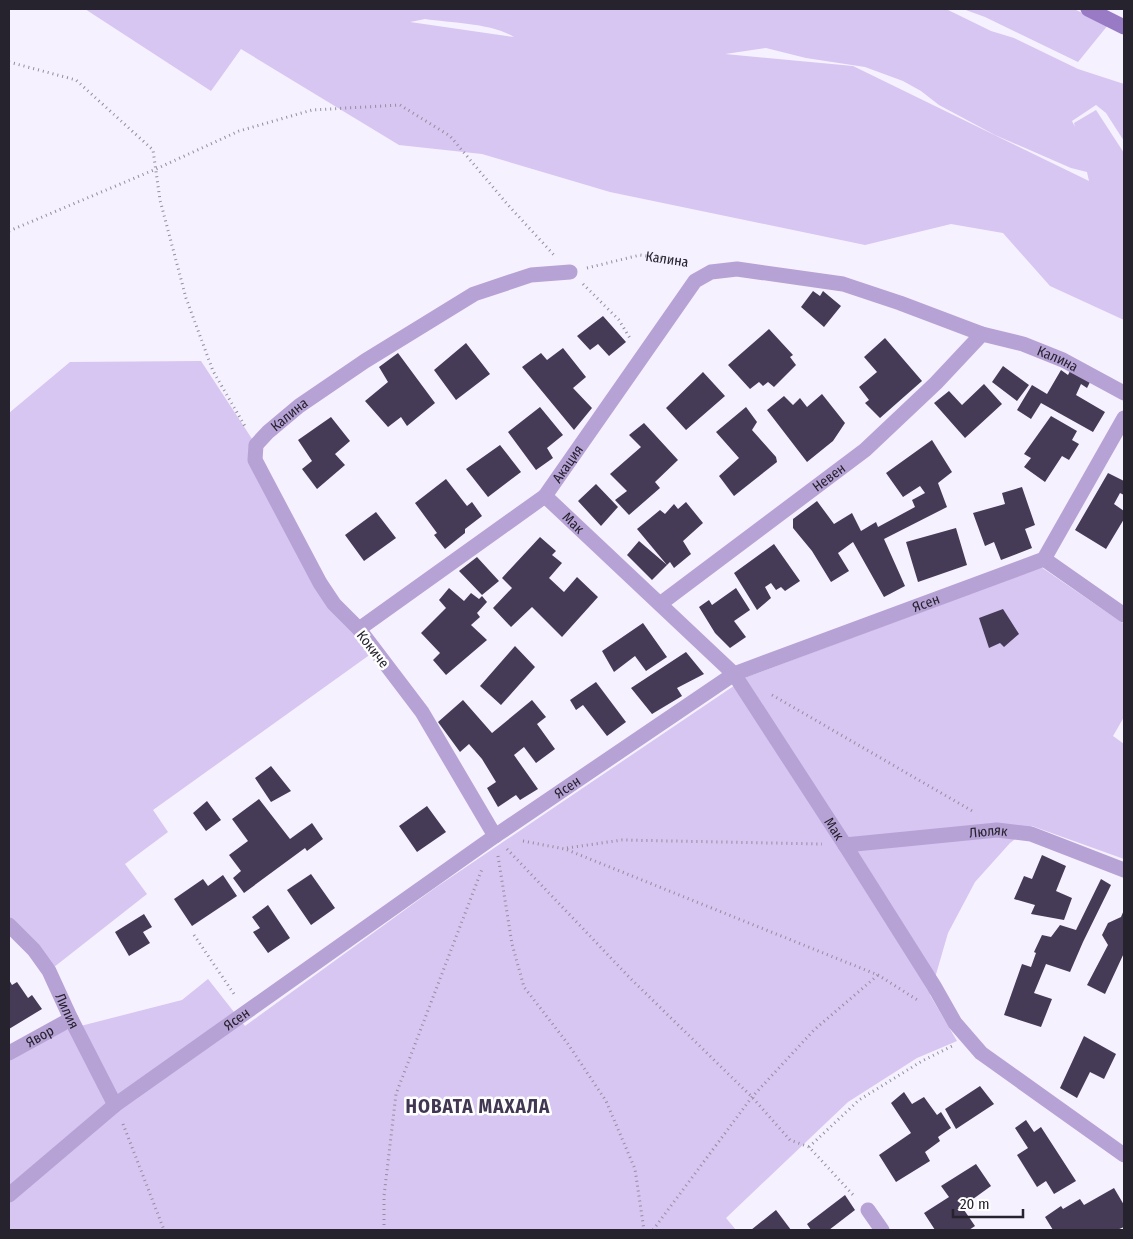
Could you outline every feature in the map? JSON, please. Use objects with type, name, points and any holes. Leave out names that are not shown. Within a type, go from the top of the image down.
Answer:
[{"type":"street","points":[[1088,9],[1124,26]]},
{"type":"street","name":"Калина","points":[[737,269],[843,284],[982,334],[1023,344],[1063,360],[1124,392]]},
{"type":"street","name":"Акация","points":[[358,629],[545,496],[695,281],[711,272],[737,269]]},
{"type":"street","name":"Калина","points":[[255,453],[268,432],[299,406],[364,361],[474,294],[531,275],[570,272]]},
{"type":"street","name":"Невен","points":[[660,604],[865,450],[936,383],[982,334]]},
{"type":"street","points":[[1124,418],[1044,559],[1124,615]]},
{"type":"street","name":"Кокиче","points":[[255,453],[329,597],[358,629],[422,712],[495,836]]},
{"type":"street","name":"Мак","points":[[545,496],[734,674],[845,845],[934,986],[955,1023],[981,1053],[1124,1155]]},
{"type":"street","name":"Ясен","points":[[9,1195],[115,1104],[495,836],[734,674],[1044,559]]},
{"type":"street","name":"Люляк","points":[[845,845],[997,830],[1031,834],[1124,870]]},
{"type":"street","name":"Лилия","points":[[9,925],[34,950],[49,972],[71,1020],[115,1104]]},
{"type":"street","name":"Явор","points":[[9,1053],[71,1020]]},
{"type":"street","points":[[868,1210],[882,1230]]},
{"type":"path","points":[[9,62],[76,80],[152,150],[160,200],[186,298],[213,371],[255,453]]},
{"type":"path","points":[[9,231],[156,169],[239,131],[312,110],[400,105],[450,136],[508,205],[570,272],[618,320],[630,338],[640,360]]},
{"type":"path","name":"Калина","points":[[570,272],[640,255],[698,264]]},
{"type":"path","points":[[768,694],[1007,831]]},
{"type":"path","points":[[495,836],[565,849],[878,975],[924,1004]]},
{"type":"path","points":[[495,836],[630,978],[752,1097],[790,1140],[809,1147],[868,1210]]},
{"type":"path","points":[[384,1230],[384,1196],[396,1094],[495,836]]},
{"type":"path","points":[[495,836],[512,944],[524,987],[568,1044],[606,1101],[634,1169],[644,1230]]},
{"type":"path","points":[[565,849],[622,840],[845,845]]},
{"type":"path","points":[[194,935],[246,1012]]},
{"type":"path","points":[[653,1230],[752,1097],[814,1030],[878,975]]},
{"type":"path","points":[[809,1147],[859,1100],[922,1061],[968,1038]]},
{"type":"path","points":[[115,1104],[164,1230]]},
{"type":"shaded area","points":[[85,9],[946,9],[991,31],[1014,38],[1078,69],[1124,84],[1124,141],[1106,113],[1096,105],[1072,121],[1075,127],[1074,123],[1096,110],[1124,153],[1124,320],[1050,286],[1003,233],[951,224],[865,245],[610,192],[482,154],[399,145],[241,49],[211,91]],"holes":[[[425,19],[483,26],[505,32],[514,37],[410,22]],[[766,48],[806,58],[865,67],[903,81],[921,91],[939,105],[995,135],[1071,168],[1087,172],[1089,181],[853,66],[725,54]]]},
{"type":"shaded area","points":[[963,9],[1074,9],[1108,25],[1078,62],[985,17]]},
{"type":"shaded area","points":[[201,361],[256,445],[334,604],[375,651],[153,810],[168,832],[125,864],[147,894],[49,971],[9,925],[9,413],[70,362]]},
{"type":"shaded area","points":[[1041,567],[1124,624],[1124,717],[1113,736],[1124,744],[1124,859],[1032,826],[1010,843],[975,882],[948,933],[930,995],[957,1041],[917,1058],[848,1102],[726,1218],[736,1230],[9,1230],[9,1060],[65,1030],[182,1000],[208,979],[245,1026],[435,888],[747,677]]},
{"type":"building","points":[[813,291],[820,296],[823,291],[841,306],[824,327],[801,307]]},
{"type":"building","points":[[603,316],[626,342],[609,356],[598,344],[590,350],[577,336]]},
{"type":"building","points":[[769,329],[793,355],[790,357],[796,365],[774,387],[768,382],[763,386],[759,382],[750,389],[728,365]]},
{"type":"building","points":[[885,338],[922,381],[880,418],[865,403],[869,400],[859,387],[877,372],[864,357]]},
{"type":"building","points":[[466,343],[490,374],[456,400],[434,370]]},
{"type":"building","points":[[563,348],[586,377],[573,388],[592,408],[574,430],[522,367],[541,353],[547,360]]},
{"type":"building","points":[[398,353],[435,403],[407,426],[401,417],[388,427],[365,401],[388,382],[379,367]]},
{"type":"building","points":[[1003,366],[1029,385],[1017,401],[992,382]]},
{"type":"building","points":[[1071,369],[1091,380],[1087,388],[1081,384],[1076,395],[1105,412],[1093,432],[1041,403],[1031,419],[1017,410],[1032,385],[1047,394],[1061,370],[1068,375]]},
{"type":"building","points":[[703,372],[725,396],[686,430],[666,408]]},
{"type":"building","points":[[984,384],[1002,404],[965,438],[934,403],[949,391],[962,405]]},
{"type":"building","points":[[822,394],[845,423],[833,441],[807,462],[767,410],[784,396],[793,405],[800,398],[807,407]]},
{"type":"building","points":[[540,407],[563,435],[547,448],[553,458],[536,470],[508,432]]},
{"type":"building","points":[[746,407],[757,422],[752,430],[776,457],[777,462],[734,496],[719,476],[739,458],[716,432]]},
{"type":"building","points":[[1051,416],[1077,431],[1072,440],[1079,444],[1069,460],[1062,456],[1045,482],[1024,467],[1031,458],[1024,454]]},
{"type":"building","points":[[331,417],[350,441],[335,454],[345,465],[317,489],[302,469],[312,461],[298,440]]},
{"type":"building","points":[[644,423],[678,460],[655,482],[660,488],[629,515],[615,500],[627,491],[610,474],[641,447],[629,435]]},
{"type":"building","points":[[932,440],[952,472],[938,483],[947,507],[884,539],[905,586],[884,597],[853,542],[838,553],[849,571],[831,582],[812,551],[793,528],[793,519],[817,501],[834,524],[852,513],[861,531],[876,522],[878,527],[915,507],[912,500],[925,493],[920,486],[903,497],[886,473]]},
{"type":"building","points":[[500,445],[521,472],[488,497],[466,469]]},
{"type":"building","points":[[1108,473],[1124,481],[1124,495],[1120,493],[1114,504],[1124,511],[1124,519],[1106,549],[1075,530]]},
{"type":"building","points":[[446,479],[467,506],[472,502],[482,516],[465,529],[465,533],[445,549],[434,535],[437,533],[415,503]]},
{"type":"building","points":[[596,484],[618,507],[601,526],[578,501]]},
{"type":"building","points":[[1022,487],[1035,525],[1025,529],[1032,548],[1001,560],[994,542],[985,546],[973,513],[1005,504],[1002,493]]},
{"type":"building","points":[[686,502],[703,523],[683,541],[691,554],[674,568],[670,562],[667,565],[637,529],[660,510],[665,514],[674,504],[678,509]]},
{"type":"building","points":[[376,512],[396,538],[364,561],[345,535]]},
{"type":"building","points":[[956,528],[967,565],[918,582],[906,542]]},
{"type":"building","points":[[540,537],[556,551],[552,555],[562,563],[549,578],[564,592],[577,577],[598,597],[562,637],[532,607],[511,627],[493,608],[512,588],[502,578]]},
{"type":"building","points":[[639,541],[667,565],[652,580],[627,555]]},
{"type":"building","points":[[774,544],[800,581],[785,591],[781,587],[776,590],[771,583],[765,587],[771,598],[757,610],[734,573]]},
{"type":"building","points":[[477,557],[499,581],[482,595],[459,571]]},
{"type":"building","points":[[449,588],[464,601],[471,593],[479,599],[482,596],[487,602],[477,613],[480,617],[471,625],[487,640],[446,675],[433,660],[440,653],[421,633],[446,608],[439,600]]},
{"type":"building","points":[[736,588],[750,610],[734,621],[746,637],[730,648],[715,633],[699,607],[709,600],[712,605]]},
{"type":"building","points":[[1003,609],[1019,634],[1004,647],[1000,643],[989,648],[979,618]]},
{"type":"building","points":[[643,623],[667,657],[646,671],[635,656],[614,672],[602,651]]},
{"type":"building","points":[[515,646],[535,667],[501,705],[480,686]]},
{"type":"building","points":[[686,652],[704,674],[677,688],[682,696],[652,714],[631,688]]},
{"type":"building","points":[[596,682],[626,722],[607,736],[583,705],[576,710],[570,700]]},
{"type":"building","points":[[463,700],[492,733],[532,700],[546,717],[537,724],[555,749],[536,763],[524,747],[514,755],[538,789],[520,800],[516,795],[498,807],[487,788],[496,782],[482,759],[469,744],[460,752],[438,722]]},
{"type":"building","points":[[271,766],[291,791],[271,802],[255,778]]},
{"type":"building","points":[[259,799],[290,839],[312,823],[323,839],[307,851],[305,848],[244,893],[233,878],[241,871],[229,855],[248,841],[232,819]]},
{"type":"building","points":[[207,801],[221,820],[206,831],[193,813]]},
{"type":"building","points":[[427,806],[446,832],[417,852],[399,826]]},
{"type":"building","points":[[1042,855],[1066,866],[1056,891],[1072,898],[1064,920],[1031,914],[1035,905],[1014,899],[1024,876],[1032,879]]},
{"type":"building","points":[[311,874],[335,908],[311,925],[287,890]]},
{"type":"building","points":[[223,875],[237,896],[192,926],[174,899],[203,879],[208,886]]},
{"type":"building","points":[[1101,879],[1111,885],[1070,972],[1046,964],[1034,993],[1052,999],[1041,1027],[1004,1015],[1022,964],[1031,967],[1036,953],[1034,952],[1042,935],[1051,937],[1060,925],[1076,930]]},
{"type":"building","points":[[268,905],[290,938],[268,953],[253,932],[260,928],[252,917]]},
{"type":"building","points":[[1124,910],[1124,953],[1105,994],[1087,985],[1108,945],[1102,935],[1108,923],[1121,917]]},
{"type":"building","points":[[144,914],[152,927],[143,932],[150,943],[129,956],[115,932]]},
{"type":"building","points":[[9,980],[12,985],[17,982],[28,998],[32,995],[42,1009],[9,1029]]},
{"type":"building","points":[[1084,1036],[1116,1054],[1104,1079],[1090,1072],[1077,1098],[1060,1088]]},
{"type":"building","points":[[980,1086],[994,1104],[956,1129],[945,1109]]},
{"type":"building","points":[[904,1092],[912,1104],[924,1097],[937,1115],[941,1112],[951,1128],[938,1137],[940,1141],[925,1152],[930,1161],[896,1182],[879,1155],[911,1133],[891,1103]]},
{"type":"building","points":[[1026,1120],[1034,1132],[1041,1127],[1076,1181],[1054,1194],[1046,1181],[1037,1187],[1017,1155],[1028,1148],[1015,1128]]},
{"type":"building","points":[[976,1164],[991,1186],[962,1207],[975,1226],[969,1230],[935,1230],[924,1213],[949,1197],[941,1186]]},
{"type":"building","points":[[1114,1188],[1124,1205],[1124,1227],[1117,1230],[1053,1230],[1045,1217],[1061,1206],[1063,1209],[1080,1199],[1084,1205]]},
{"type":"building","points":[[845,1195],[855,1210],[829,1230],[811,1230],[807,1224]]},
{"type":"building","points":[[776,1210],[791,1230],[751,1230]]},
{"type":"district","name":"НОВАТА МАХАЛА","points":[[478,1106]]}]
